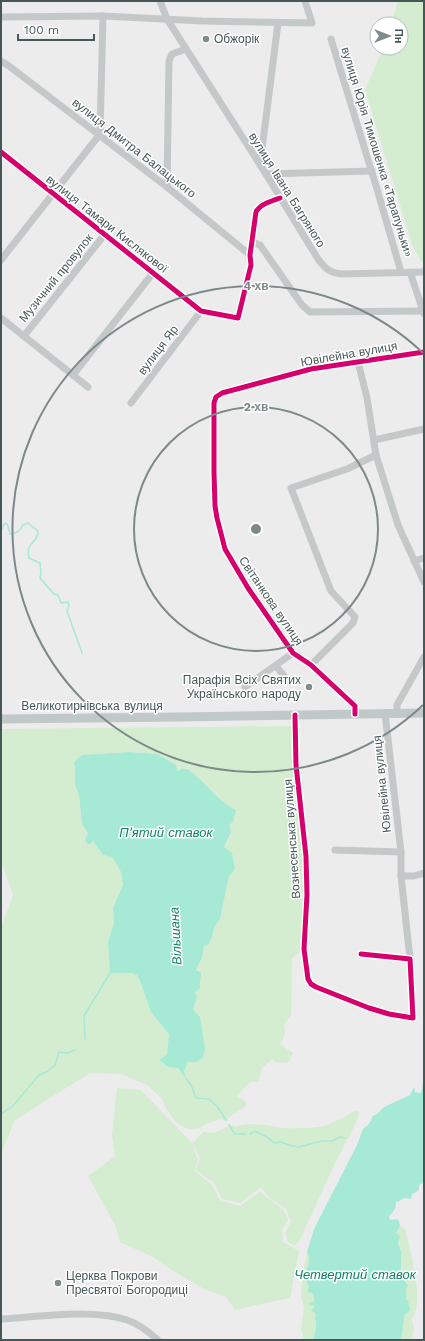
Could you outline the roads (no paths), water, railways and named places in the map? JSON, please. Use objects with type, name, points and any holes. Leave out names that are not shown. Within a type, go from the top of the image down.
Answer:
[{"type":"main road","name":"Великотирнівська вулиця","points":[[1,719],[424,713]]},
{"type":"street","name":"вулиця Івана Багряного","points":[[160,1],[167,19],[260,164],[318,259],[330,272],[342,274],[423,272]]},
{"type":"street","points":[[1,17],[103,16],[312,23],[304,1]]},
{"type":"street","points":[[1,260],[100,134],[103,16]]},
{"type":"street","points":[[260,164],[278,23]]},
{"type":"street","name":"вулиця Юрія Тимошенка «Тарапуньки»","points":[[331,39],[372,171],[401,272]]},
{"type":"street","points":[[168,187],[169,61],[172,54],[186,49]]},
{"type":"street","name":"вулиця Дмитра Балацького","points":[[1,61],[100,134],[168,187],[250,255]]},
{"type":"street","name":"вулиця Тамари Кислякової","points":[[2,155],[201,310]]},
{"type":"street","points":[[266,174],[372,171]]},
{"type":"street","points":[[201,310],[238,318],[251,265],[250,255],[256,212],[258,208],[280,198]]},
{"type":"street","name":"Музичний провулок","points":[[24,336],[105,234]]},
{"type":"street","points":[[252,242],[260,245],[302,305],[310,312],[423,313]]},
{"type":"street","name":"вулиця Юрія Тимошенка «Тарапуньки»","points":[[410,272],[423,313]]},
{"type":"street","points":[[415,288],[416,282],[423,272]]},
{"type":"street","points":[[73,374],[153,274]]},
{"type":"street","name":"вулиця Яр","points":[[131,403],[201,310]]},
{"type":"street","points":[[1,318],[88,387]]},
{"type":"street","name":"Ювілейна вулиця","points":[[214,403],[216,397],[222,393],[311,368],[424,352]]},
{"type":"street","name":"Ювілейна вулиця","points":[[358,362],[367,398],[376,455],[398,526],[424,582]]},
{"type":"street","name":"Світанкова вулиця","points":[[214,403],[214,472],[216,506],[217,518],[225,549],[248,588],[293,653],[311,665],[355,706],[355,714]]},
{"type":"street","points":[[374,440],[424,430]]},
{"type":"street","points":[[311,665],[353,623],[355,617],[331,591],[291,488],[347,469],[376,455]]},
{"type":"street","points":[[414,561],[424,558]]},
{"type":"street","name":"Світанкова вулиця","points":[[244,687],[293,653]]},
{"type":"street","points":[[397,713],[397,705],[424,657]]},
{"type":"street","points":[[276,666],[288,682]]},
{"type":"street","name":"Ювілейна вулиця","points":[[385,713],[401,852],[401,876],[410,959]]},
{"type":"street","name":"Вознесенська вулиця","points":[[295,715],[296,765],[306,856],[307,895],[304,949],[308,979],[316,988],[368,1008],[389,1014],[413,1018],[410,959]]},
{"type":"street","points":[[335,850],[401,852]]},
{"type":"street","points":[[401,876],[414,876],[424,873]]},
{"type":"street","points":[[361,954],[410,959]]},
{"type":"street","points":[[1,1319],[72,1314],[103,1315],[127,1320],[148,1331],[158,1340]]},
{"type":"water","name":"П'ятий ставок","points":[[129,752],[157,754],[176,765],[177,771],[183,769],[189,770],[219,798],[236,810],[233,822],[230,824],[231,833],[224,847],[232,853],[235,869],[229,876],[220,919],[214,927],[213,934],[208,945],[204,946],[202,958],[196,970],[201,973],[200,988],[195,992],[197,997],[193,1009],[200,1017],[205,1049],[202,1059],[196,1062],[188,1062],[184,1071],[186,1079],[178,1068],[168,1067],[159,1060],[167,1054],[169,1034],[151,1012],[137,975],[132,973],[110,973],[108,942],[114,923],[113,908],[123,885],[121,872],[112,857],[103,855],[93,841],[90,844],[87,844],[85,839],[88,834],[82,824],[79,795],[75,785],[74,762],[82,755]]},
{"type":"water","name":"Четвертий ставок","points":[[423,1083],[424,1183],[420,1184],[418,1191],[412,1194],[411,1199],[404,1198],[398,1202],[396,1201],[396,1206],[389,1216],[390,1220],[397,1219],[399,1221],[400,1226],[396,1233],[400,1236],[398,1243],[401,1251],[401,1276],[408,1285],[406,1290],[406,1299],[410,1310],[405,1315],[401,1340],[313,1340],[316,1326],[316,1313],[311,1311],[315,1306],[309,1305],[308,1303],[315,1301],[312,1293],[307,1291],[309,1287],[306,1280],[308,1275],[305,1272],[309,1262],[307,1252],[314,1229],[357,1145],[363,1129],[369,1124],[373,1116],[384,1107],[410,1095],[414,1087],[415,1092],[421,1093]]},
{"type":"waterway","name":"Вільшана","points":[[1,531],[6,523],[10,534],[18,532],[23,525],[28,523],[38,531],[38,535],[30,545],[28,552],[29,558],[40,563],[40,578],[54,594],[58,595],[61,603],[68,602],[69,606],[67,611],[82,653]]},
{"type":"waterway","points":[[85,1039],[84,1016],[110,973]]},
{"type":"waterway","points":[[1,1114],[13,1106],[39,1075],[48,1071],[55,1065],[59,1052],[67,1053],[75,1050]]},
{"type":"waterway","name":"Вільшана","points":[[186,1079],[191,1085],[196,1098],[209,1099],[217,1106],[226,1120]]},
{"type":"waterway","name":"Вільшана","points":[[229,1125],[235,1134],[246,1134]]},
{"type":"waterway","name":"Вільшана","points":[[250,1134],[255,1131],[267,1137],[274,1143],[281,1142],[299,1147],[322,1141],[332,1141],[340,1137],[345,1138]]},
{"type":"place","name":"Обжорік","points":[[206,39]]},
{"type":"place","name":"Парафія Всіх Святих Українського народу","points":[[309,687]]},
{"type":"place","name":"Церква Покрови Пресвятої Богородиці","points":[[58,1283]]}]
